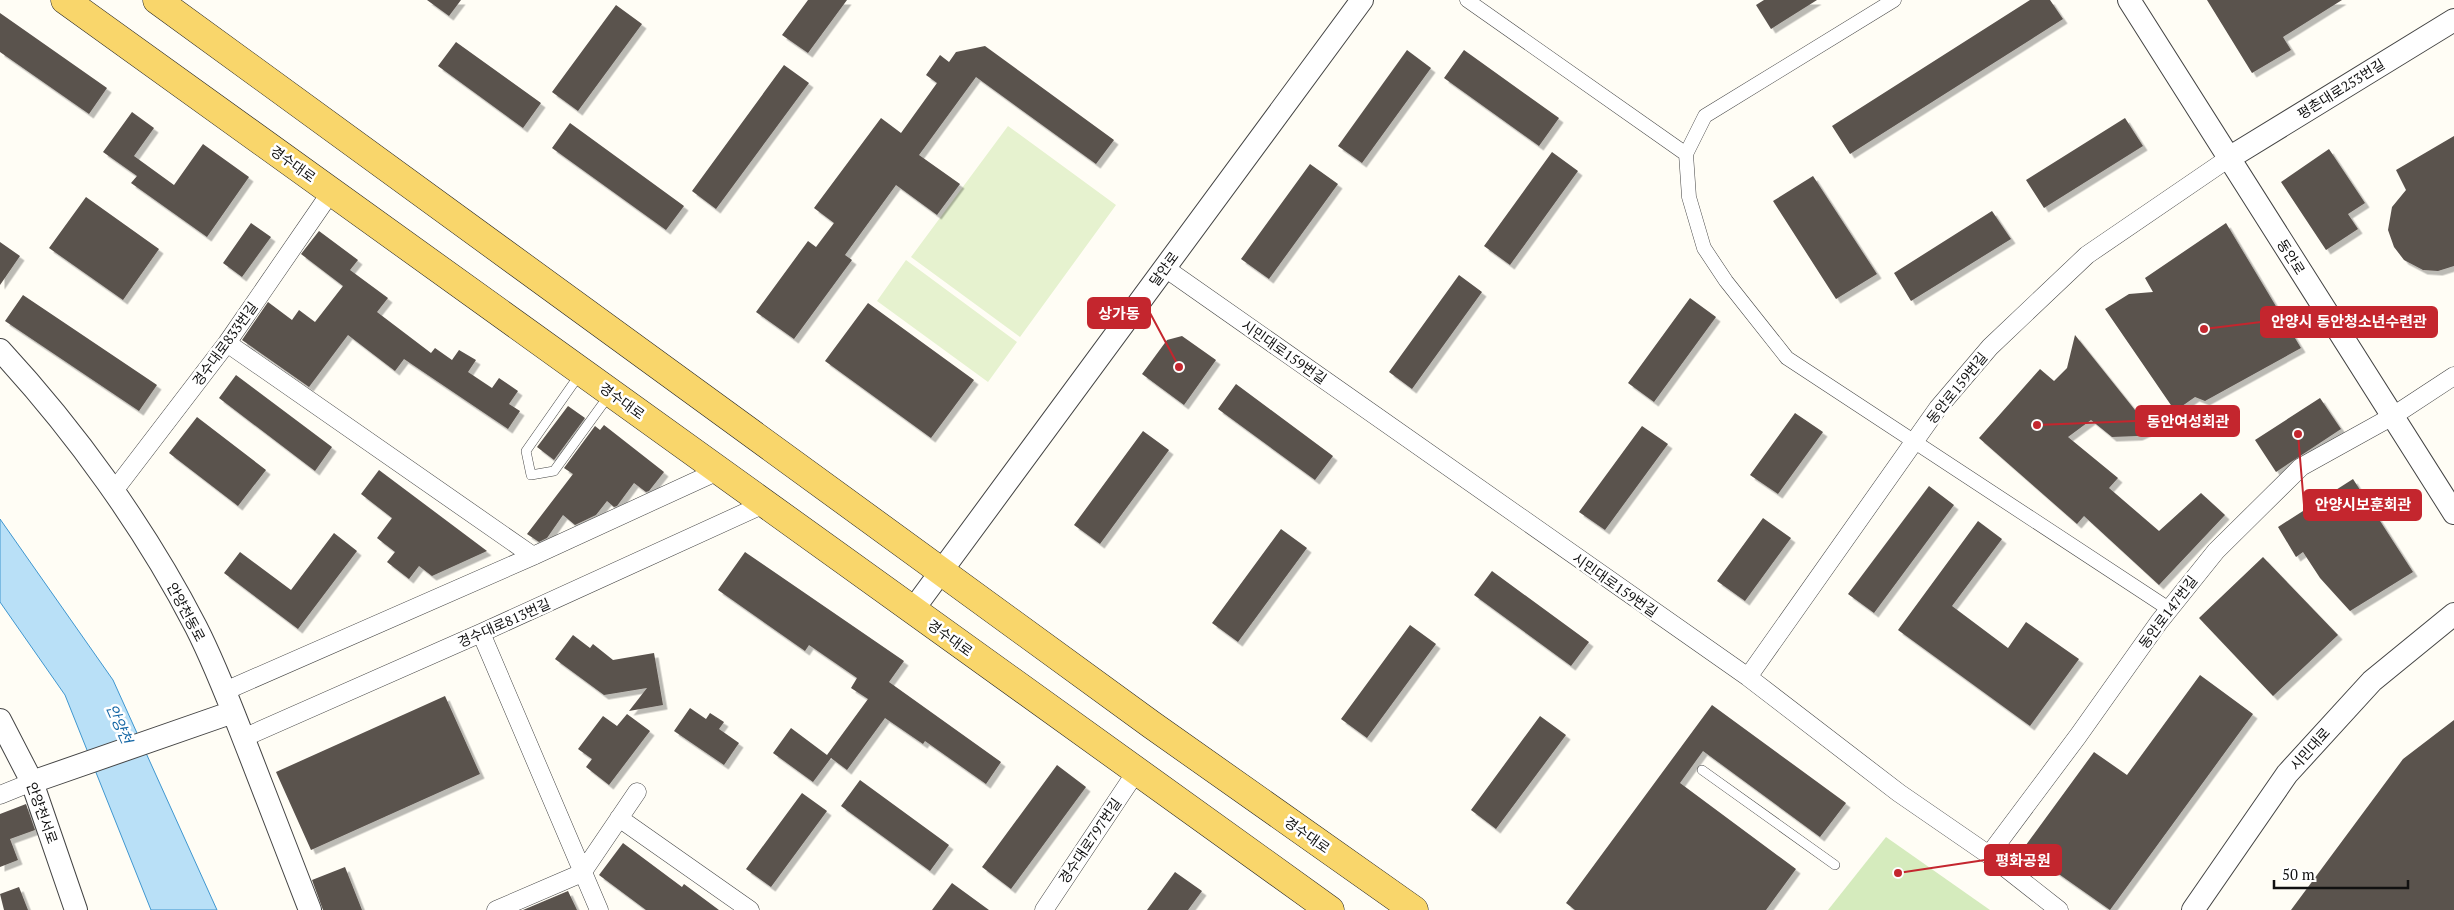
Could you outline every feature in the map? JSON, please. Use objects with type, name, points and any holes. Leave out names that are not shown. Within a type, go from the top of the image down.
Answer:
[{"type":"main road","name":"경수대로","points":[[65,0],[1330,910]]},
{"type":"main road","name":"경수대로","points":[[157,0],[1152,725],[1414,910]]},
{"type":"main road","name":"경수대로","points":[[1152,725],[1388,910]]},
{"type":"main road","name":"경수대로","points":[[1179,803],[1353,910]]},
{"type":"street","name":"달안로","points":[[912,611],[940,570],[1362,0]]},
{"type":"street","points":[[1467,0],[1686,154]]},
{"type":"street","points":[[1894,0],[1705,116],[1686,154],[1689,197],[1704,248],[1756,321],[1787,358],[2169,609]]},
{"type":"street","name":"동안로","points":[[2129,0],[2454,513]]},
{"type":"street","name":"평촌대로253번길","points":[[2229,158],[2454,20]]},
{"type":"street","name":"동안로159번길","points":[[1748,677],[1938,408],[1990,348],[2087,255],[2229,158]]},
{"type":"street","name":"경수대로833번길","points":[[113,492],[227,343],[331,192]]},
{"type":"street","name":"시민대로159번길","points":[[1165,268],[1748,677],[1899,793],[1989,855],[2059,910]]},
{"type":"street","points":[[227,343],[533,556]]},
{"type":"street","name":"안양천동로","points":[[0,350],[39,392],[113,492],[154,553],[196,626],[225,691],[310,910]]},
{"type":"street","name":"동안로147번길","points":[[1989,855],[2078,736],[2169,609],[2216,551],[2301,467],[2393,416],[2454,376]]},
{"type":"street","points":[[225,691],[533,556],[718,471]]},
{"type":"street","name":"경수대로813번길","points":[[243,738],[481,633],[764,504]]},
{"type":"street","name":"시민대로","points":[[2193,910],[2287,774],[2372,681],[2454,614]]},
{"type":"street","points":[[481,633],[599,910]]},
{"type":"street","points":[[0,795],[32,782],[233,712]]},
{"type":"street","name":"안양천서로","points":[[0,720],[32,782],[76,910]]},
{"type":"street","name":"경수대로797번길","points":[[1044,910],[1136,772]]},
{"type":"street","points":[[496,910],[582,873],[637,792]]},
{"type":"street","points":[[619,818],[750,910]]},
{"type":"lane","points":[[582,372],[526,451],[531,475],[554,471],[610,393]]},
{"type":"lane","points":[[1702,770],[1835,865]]},
{"type":"green space","points":[[1008,126],[1116,205],[1020,337],[911,257]]},
{"type":"green space","points":[[906,260],[1017,342],[988,382],[877,301]]},
{"type":"green space","points":[[1886,837],[1990,910],[1828,910]]},
{"type":"water","name":"안양천","points":[[0,519],[113,680],[217,910],[151,910],[65,695],[0,602]]},
{"type":"building","points":[[427,0],[461,0],[449,16]]},
{"type":"building","points":[[808,0],[847,0],[808,53],[782,35]]},
{"type":"building","points":[[1764,0],[1817,0],[1771,29],[1756,5]]},
{"type":"building","points":[[2030,0],[2050,0],[2063,19],[1850,154],[1832,126]]},
{"type":"building","points":[[2207,0],[2342,0],[2283,37],[2291,50],[2252,73]]},
{"type":"building","points":[[616,5],[642,24],[578,111],[552,92]]},
{"type":"building","points":[[0,13],[107,88],[89,114],[0,52]]},
{"type":"building","points":[[456,42],[541,103],[523,128],[438,66]]},
{"type":"building","points":[[985,46],[1114,140],[1096,164],[976,77],[919,155],[960,184],[937,215],[896,185],[845,255],[852,260],[794,339],[756,312],[808,241],[816,247],[834,223],[814,208],[881,118],[901,133],[937,83],[926,75],[940,55],[949,62],[956,52]]},
{"type":"building","points":[[1407,50],[1431,68],[1362,163],[1338,146]]},
{"type":"building","points":[[1464,50],[1559,118],[1539,146],[1444,78]]},
{"type":"building","points":[[784,65],[809,83],[716,209],[692,191]]},
{"type":"building","points":[[132,112],[154,128],[134,156],[174,185],[203,144],[249,177],[207,237],[131,183],[137,176],[103,152]]},
{"type":"building","points":[[2125,118],[2143,146],[2044,208],[2026,180]]},
{"type":"building","points":[[570,123],[684,206],[666,230],[552,148]]},
{"type":"building","points":[[2454,136],[2454,266],[2438,271],[2423,270],[2404,260],[2394,247],[2388,230],[2392,207],[2406,190],[2396,170]]},
{"type":"building","points":[[2329,149],[2365,203],[2348,214],[2358,229],[2326,250],[2281,182]]},
{"type":"building","points":[[1552,152],[1578,171],[1510,265],[1484,246]]},
{"type":"building","points":[[1310,164],[1338,184],[1269,279],[1241,259]]},
{"type":"building","points":[[1813,176],[1877,274],[1836,299],[1773,201]]},
{"type":"building","points":[[86,197],[159,249],[123,300],[49,248]]},
{"type":"building","points":[[1992,211],[2011,239],[1911,301],[1894,273]]},
{"type":"building","points":[[251,223],[271,237],[242,277],[223,263]]},
{"type":"building","points":[[2226,223],[2301,348],[2205,401],[2195,397],[2175,411],[2105,309],[2129,294],[2153,292],[2145,278]]},
{"type":"building","points":[[319,231],[358,260],[350,270],[388,298],[377,312],[431,353],[435,348],[452,360],[459,350],[476,360],[468,372],[492,388],[499,378],[518,391],[509,404],[520,411],[508,429],[404,359],[395,371],[348,335],[309,387],[242,340],[268,302],[292,320],[299,310],[315,322],[343,286],[301,254]]},
{"type":"building","points":[[0,242],[20,256],[0,285]]},
{"type":"building","points":[[1459,275],[1482,292],[1412,389],[1389,372]]},
{"type":"building","points":[[23,295],[157,385],[139,411],[5,321]]},
{"type":"building","points":[[1690,298],[1716,317],[1654,402],[1628,383]]},
{"type":"building","points":[[868,303],[974,380],[931,438],[825,361]]},
{"type":"building","points":[[2075,335],[2151,430],[2138,436],[2112,437],[2091,420],[2068,437],[2118,478],[2109,488],[2159,531],[2201,493],[2225,515],[2159,585],[2084,516],[2077,524],[1979,438],[2040,369],[2054,381],[2067,368]]},
{"type":"building","points":[[1182,336],[1216,360],[1184,405],[1142,374],[1167,340]]},
{"type":"building","points":[[236,375],[332,447],[315,471],[219,398]]},
{"type":"building","points":[[1236,384],[1333,456],[1315,480],[1218,409]]},
{"type":"building","points":[[2320,398],[2341,429],[2276,472],[2255,440]]},
{"type":"building","points":[[568,406],[585,418],[554,460],[537,447]]},
{"type":"building","points":[[1795,413],[1823,432],[1778,494],[1750,475]]},
{"type":"building","points":[[197,417],[266,470],[238,506],[169,453]]},
{"type":"building","points":[[604,425],[664,472],[649,491],[646,492],[634,483],[617,506],[614,507],[607,501],[596,515],[575,525],[563,515],[547,538],[539,542],[527,534],[573,474],[564,468],[595,426],[600,430]]},
{"type":"building","points":[[1642,426],[1668,444],[1605,530],[1579,512]]},
{"type":"building","points":[[1143,431],[1169,450],[1100,544],[1074,525]]},
{"type":"building","points":[[379,470],[487,551],[432,576],[419,566],[409,579],[387,562],[395,552],[377,538],[392,518],[361,494]]},
{"type":"building","points":[[2353,479],[2413,572],[2350,611],[2320,578],[2303,552],[2296,557],[2278,527]]},
{"type":"building","points":[[1929,486],[1954,505],[1874,613],[1848,594]]},
{"type":"building","points":[[1763,518],[1791,538],[1745,601],[1717,581]]},
{"type":"building","points":[[1978,521],[2002,539],[1952,606],[2008,648],[2026,622],[2079,659],[2030,726],[1898,630]]},
{"type":"building","points":[[1281,529],[1307,548],[1238,642],[1212,623]]},
{"type":"building","points":[[334,533],[357,551],[298,629],[224,573],[240,552],[291,590]]},
{"type":"building","points":[[745,552],[904,661],[889,682],[1001,762],[986,784],[925,741],[923,744],[885,718],[847,770],[831,758],[813,782],[773,753],[791,728],[827,755],[868,699],[851,688],[857,678],[809,645],[805,651],[718,590]]},
{"type":"building","points":[[2263,557],[2338,635],[2273,696],[2199,618]]},
{"type":"building","points":[[1492,571],[1589,642],[1571,666],[1474,595]]},
{"type":"building","points":[[1410,625],[1436,644],[1367,738],[1341,719]]},
{"type":"building","points":[[573,635],[590,648],[593,644],[613,660],[654,653],[663,705],[629,711],[647,688],[604,695],[555,659]]},
{"type":"building","points":[[2200,675],[2253,714],[2110,910],[2023,849],[2094,752],[2127,775]]},
{"type":"building","points":[[445,696],[480,774],[311,850],[276,772]]},
{"type":"building","points":[[1712,705],[1846,803],[1820,837],[1703,751],[1680,783],[1796,869],[1766,910],[1575,910],[1566,903]]},
{"type":"building","points":[[690,708],[706,719],[710,713],[724,722],[719,729],[739,743],[724,765],[674,731]]},
{"type":"building","points":[[627,714],[650,731],[609,785],[586,767],[592,759],[578,749],[603,716],[617,726]]},
{"type":"building","points":[[1540,716],[1566,735],[1496,829],[1471,810]]},
{"type":"building","points":[[2454,720],[2454,910],[2291,910],[2403,759]]},
{"type":"building","points":[[1057,765],[1086,787],[1011,889],[982,867]]},
{"type":"building","points":[[860,780],[949,845],[930,871],[841,806]]},
{"type":"building","points":[[802,793],[827,811],[771,887],[746,869]]},
{"type":"building","points":[[26,804],[35,830],[10,839],[18,860],[0,867],[0,814]]},
{"type":"building","points":[[623,843],[682,887],[684,884],[719,910],[646,910],[599,875]]},
{"type":"building","points":[[345,867],[362,910],[323,910],[312,880]]},
{"type":"building","points":[[1175,872],[1202,891],[1188,910],[1147,910]]},
{"type":"building","points":[[952,883],[989,910],[932,910]]},
{"type":"building","points":[[19,887],[28,910],[4,910],[0,894]]},
{"type":"building","points":[[568,891],[577,910],[523,910]]},
{"type":"place","name":"안양시 동안청소년수련관","points":[[2204,329]]},
{"type":"place","name":"상가동","points":[[1179,367]]},
{"type":"place","name":"동안여성회관","points":[[2037,425]]},
{"type":"place","name":"안양시보훈회관","points":[[2298,434]]},
{"type":"place","name":"평화공원","points":[[1898,873]]}]
